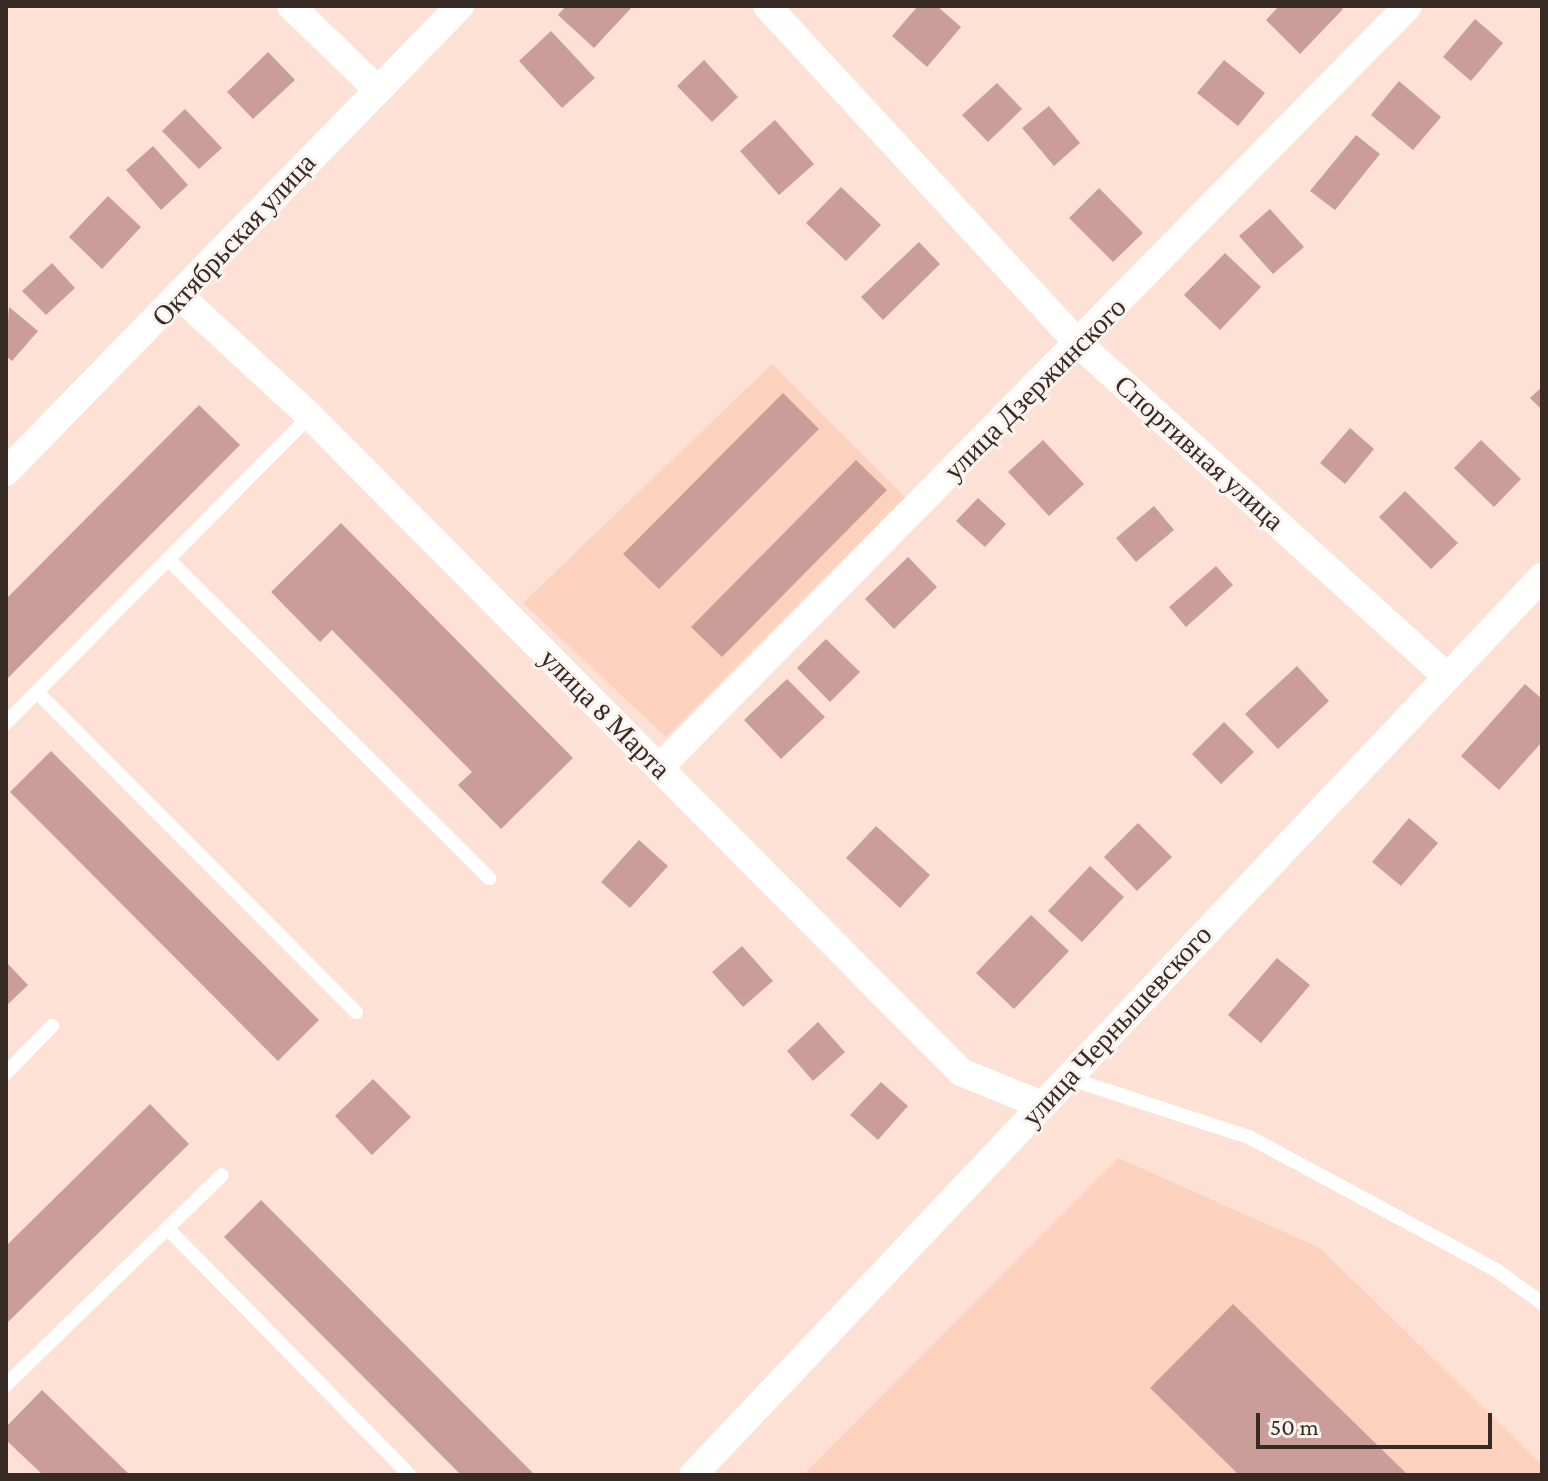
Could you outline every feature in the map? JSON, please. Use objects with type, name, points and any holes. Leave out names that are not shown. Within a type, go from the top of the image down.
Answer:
[{"type":"street","points":[[291,6],[375,87]]},
{"type":"street","name":"Октябрьская улица","points":[[6,472],[183,299],[375,87],[460,6]]},
{"type":"street","name":"Спортивная улица","points":[[767,6],[1080,345],[1447,677]]},
{"type":"street","name":"улица Дзержинского","points":[[659,768],[1080,345],[1408,6]]},
{"type":"street","name":"улица 8 Марта","points":[[183,299],[310,416],[961,1072],[1042,1105]]},
{"type":"street","name":"улица Чернышевского","points":[[693,1475],[1542,577]]},
{"type":"lane","points":[[6,723],[310,416]]},
{"type":"lane","points":[[168,559],[489,878]]},
{"type":"lane","points":[[37,692],[356,1012]]},
{"type":"lane","points":[[6,1073],[52,1026]]},
{"type":"lane","points":[[1067,1078],[1249,1137],[1496,1270],[1542,1303]]},
{"type":"lane","points":[[6,1385],[222,1175]]},
{"type":"lane","points":[[167,1228],[410,1475]]},
{"type":"shaded area","points":[[772,364],[905,497],[666,737],[523,603]]},
{"type":"shaded area","points":[[1118,1158],[1320,1248],[1542,1465],[1542,1475],[803,1475]]},
{"type":"building","points":[[566,6],[633,6],[594,48],[558,15]]},
{"type":"building","points":[[918,6],[937,6],[961,27],[927,67],[892,36]]},
{"type":"building","points":[[1279,6],[1340,6],[1343,9],[1300,54],[1266,20]]},
{"type":"building","points":[[1475,19],[1503,43],[1471,81],[1443,57]]},
{"type":"building","points":[[551,31],[595,78],[562,108],[519,61]]},
{"type":"building","points":[[268,52],[295,80],[253,119],[227,92]]},
{"type":"building","points":[[704,60],[738,97],[712,122],[677,86]]},
{"type":"building","points":[[1224,60],[1265,93],[1238,126],[1197,93]]},
{"type":"building","points":[[1399,81],[1441,117],[1413,150],[1371,115]]},
{"type":"building","points":[[997,83],[1022,109],[988,142],[962,115]]},
{"type":"building","points":[[1049,106],[1080,143],[1054,166],[1022,128]]},
{"type":"building","points":[[185,109],[222,148],[199,169],[162,131]]},
{"type":"building","points":[[775,120],[814,164],[779,195],[740,151]]},
{"type":"building","points":[[1356,135],[1380,154],[1335,210],[1310,191]]},
{"type":"building","points":[[153,146],[188,185],[161,210],[126,170]]},
{"type":"building","points":[[841,187],[881,225],[846,261],[806,223]]},
{"type":"building","points":[[1099,188],[1143,233],[1113,262],[1069,218]]},
{"type":"building","points":[[108,196],[141,227],[102,269],[69,237]]},
{"type":"building","points":[[1270,209],[1304,247],[1273,274],[1239,236]]},
{"type":"building","points":[[919,242],[940,264],[883,320],[861,297]]},
{"type":"building","points":[[1225,253],[1261,287],[1220,330],[1184,295]]},
{"type":"building","points":[[52,263],[75,288],[46,315],[22,291]]},
{"type":"building","points":[[9,307],[38,331],[12,361],[6,356]]},
{"type":"building","points":[[1542,387],[1542,410],[1530,398]]},
{"type":"building","points":[[783,393],[819,429],[659,589],[623,554]]},
{"type":"building","points":[[199,405],[240,445],[6,680],[6,599]]},
{"type":"building","points":[[1350,428],[1374,449],[1345,484],[1320,463]]},
{"type":"building","points":[[1043,440],[1084,484],[1049,516],[1008,472]]},
{"type":"building","points":[[1481,440],[1521,479],[1494,507],[1454,468]]},
{"type":"building","points":[[856,460],[887,490],[722,657],[691,627]]},
{"type":"building","points":[[1405,491],[1458,543],[1431,569],[1379,517]]},
{"type":"building","points":[[978,498],[1006,524],[985,547],[956,521]]},
{"type":"building","points":[[1154,506],[1174,530],[1136,562],[1116,538]]},
{"type":"building","points":[[341,523],[573,758],[501,829],[458,785],[472,772],[332,630],[320,642],[271,592]]},
{"type":"building","points":[[908,557],[937,587],[894,629],[865,599]]},
{"type":"building","points":[[1216,566],[1233,585],[1186,627],[1169,607]]},
{"type":"building","points":[[826,639],[860,672],[830,702],[797,668]]},
{"type":"building","points":[[1297,666],[1329,701],[1278,749],[1245,714]]},
{"type":"building","points":[[787,679],[825,717],[781,759],[744,720]]},
{"type":"building","points":[[1525,684],[1542,699],[1542,742],[1499,790],[1461,756]]},
{"type":"building","points":[[1224,722],[1254,752],[1221,784],[1192,754]]},
{"type":"building","points":[[51,751],[319,1020],[278,1061],[10,792]]},
{"type":"building","points":[[1409,818],[1438,843],[1401,886],[1372,862]]},
{"type":"building","points":[[1138,823],[1172,857],[1137,891],[1104,857]]},
{"type":"building","points":[[876,826],[930,875],[900,908],[846,858]]},
{"type":"building","points":[[639,840],[668,866],[630,908],[601,882]]},
{"type":"building","points":[[1090,866],[1124,897],[1082,942],[1048,911]]},
{"type":"building","points":[[1031,915],[1069,951],[1014,1009],[976,973]]},
{"type":"building","points":[[742,946],[773,981],[743,1007],[712,972]]},
{"type":"building","points":[[1277,958],[1310,985],[1261,1043],[1228,1015]]},
{"type":"building","points":[[6,962],[28,985],[6,1006]]},
{"type":"building","points":[[818,1022],[845,1052],[813,1081],[787,1051]]},
{"type":"building","points":[[373,1079],[411,1117],[372,1155],[335,1116]]},
{"type":"building","points":[[881,1082],[908,1106],[878,1140],[850,1115]]},
{"type":"building","points":[[150,1104],[189,1144],[6,1324],[6,1246]]},
{"type":"building","points":[[261,1200],[535,1475],[461,1475],[224,1237]]},
{"type":"building","points":[[1233,1304],[1408,1475],[1239,1475],[1150,1388]]},
{"type":"building","points":[[42,1390],[130,1475],[43,1475],[6,1440],[6,1427]]}]
